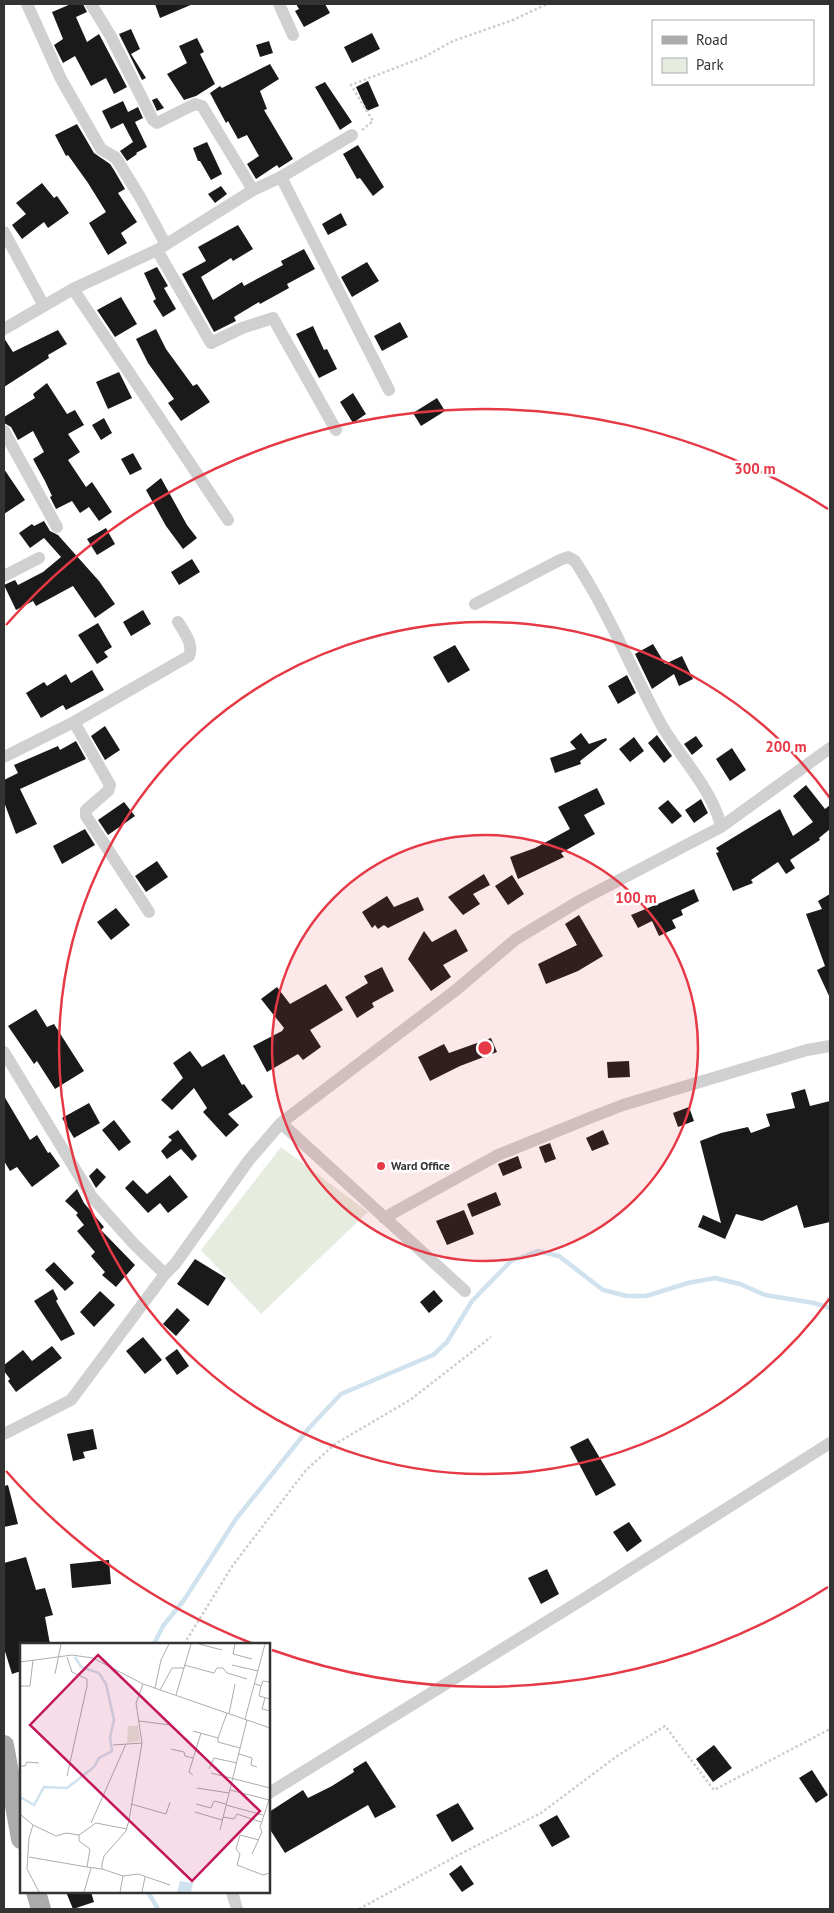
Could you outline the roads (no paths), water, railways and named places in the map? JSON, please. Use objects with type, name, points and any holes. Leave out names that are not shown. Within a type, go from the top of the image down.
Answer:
[{"type":"main road","points":[[4,1745],[20,1833]]},
{"type":"main road","points":[[36,1893],[41,1909]]},
{"type":"street","points":[[27,4],[61,79],[101,149],[116,158],[140,197],[161,247],[211,343],[242,328],[273,318],[336,430]]},
{"type":"street","points":[[91,4],[110,35],[153,120],[157,123],[195,104],[202,106],[253,190]]},
{"type":"street","points":[[279,4],[293,35]]},
{"type":"street","points":[[4,329],[73,289],[161,247],[253,190],[281,177],[352,135]]},
{"type":"street","points":[[281,177],[389,390]]},
{"type":"street","points":[[4,232],[44,306]]},
{"type":"street","points":[[73,289],[228,520]]},
{"type":"street","points":[[4,431],[57,527]]},
{"type":"street","points":[[475,604],[560,560],[568,557],[575,561],[607,616],[663,727],[718,810],[721,827]]},
{"type":"street","points":[[4,576],[39,558]]},
{"type":"street","points":[[4,757],[74,722],[189,656],[192,650],[178,622]]},
{"type":"street","points":[[74,722],[110,785],[108,791],[86,810],[86,816],[149,912]]},
{"type":"street","points":[[4,1434],[71,1400],[165,1274],[175,1264],[249,1160],[281,1123],[456,990],[516,939],[581,900],[721,827],[830,748]]},
{"type":"street","points":[[384,1218],[498,1154],[623,1105],[807,1050],[830,1046]]},
{"type":"street","points":[[4,1052],[92,1197],[134,1244],[165,1274]]},
{"type":"street","points":[[281,1123],[465,1291]]},
{"type":"street","points":[[270,1792],[585,1598],[830,1443]]},
{"type":"street","points":[[232,1893],[238,1909]]},
{"type":"waterway","points":[[154,1643],[163,1626],[184,1600],[236,1519],[309,1428],[341,1394],[433,1355],[447,1342],[472,1301],[511,1261],[538,1251],[559,1256],[603,1290],[627,1296],[646,1296],[688,1283],[715,1278],[740,1284],[765,1295],[814,1303],[830,1308]]},
{"type":"waterway","points":[[149,1893],[158,1909]]},
{"type":"place","name":"Ward Office","points":[[381,1166]]}]
